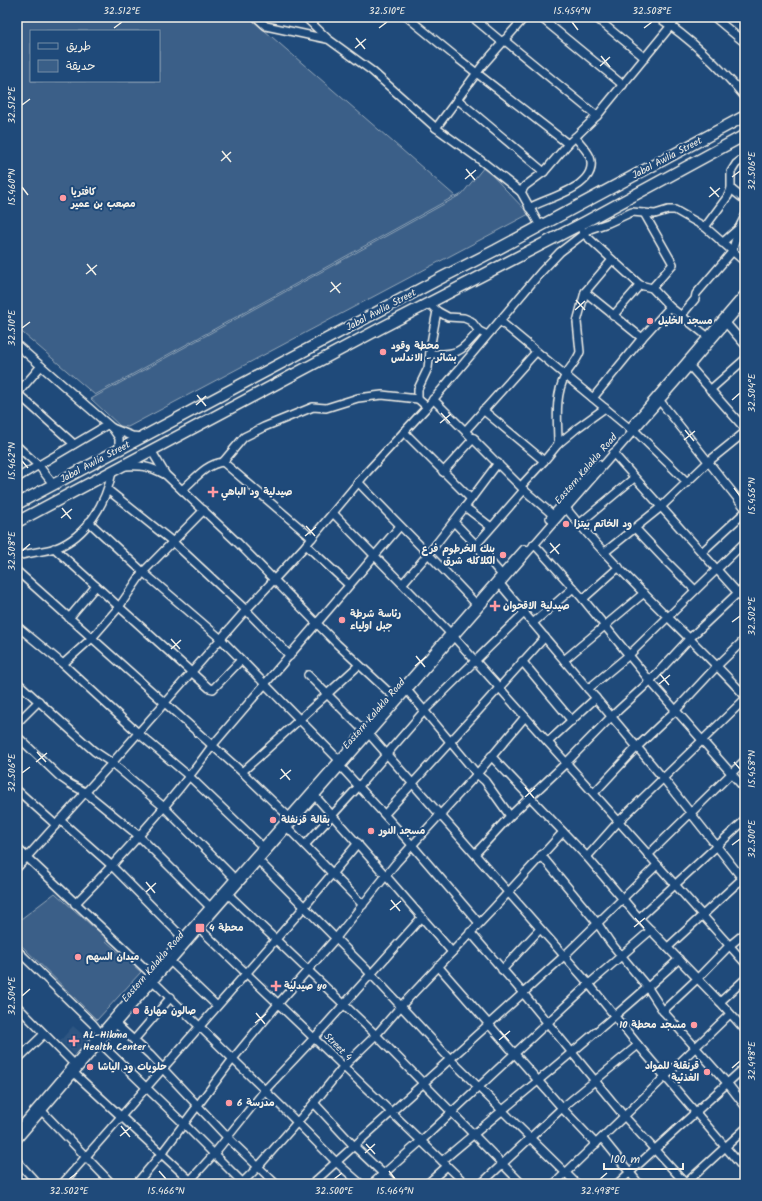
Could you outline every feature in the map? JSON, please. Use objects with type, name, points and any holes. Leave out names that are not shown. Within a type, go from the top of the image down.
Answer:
[{"type":"highway","name":"Jabal Awlia Street","points":[[17,504],[745,116]]},
{"type":"highway","name":"Jabal Awlia Street","points":[[17,522],[442,296],[581,229],[745,135]]},
{"type":"highway","points":[[460,269],[463,286]]},
{"type":"highway","points":[[442,277],[444,284],[442,296]]},
{"type":"street","points":[[256,17],[266,26],[328,39]]},
{"type":"street","points":[[305,17],[328,39],[372,71],[436,128],[479,159],[520,192],[540,226]]},
{"type":"street","points":[[407,17],[476,73],[568,144]]},
{"type":"street","points":[[472,17],[597,116]]},
{"type":"street","points":[[436,128],[476,73],[525,17]]},
{"type":"street","points":[[540,17],[623,85]]},
{"type":"street","points":[[595,17],[645,58]]},
{"type":"street","points":[[658,17],[705,55],[732,81],[745,97]]},
{"type":"street","points":[[520,192],[525,186],[544,172],[568,144],[597,116],[678,17]]},
{"type":"street","points":[[714,17],[745,43]]},
{"type":"street","points":[[457,98],[544,172]]},
{"type":"street","points":[[529,208],[578,185],[586,179],[591,168],[589,156],[576,137]]},
{"type":"street","points":[[705,227],[724,202],[731,189],[731,172],[736,164],[745,157]]},
{"type":"street","points":[[731,189],[745,200]]},
{"type":"street","points":[[17,868],[112,763],[246,610],[306,545],[358,482],[427,407],[433,398],[541,272],[581,229],[596,227],[608,223],[632,212],[655,214],[668,210],[675,210],[705,227],[745,262]]},
{"type":"street","points":[[644,213],[673,264],[652,288]]},
{"type":"street","points":[[681,316],[695,299],[696,294],[732,252],[739,228],[745,216]]},
{"type":"street","points":[[722,243],[739,228]]},
{"type":"street","points":[[581,229],[640,285],[652,288],[670,307],[707,336]]},
{"type":"street","points":[[558,444],[558,396],[565,376],[580,352],[578,322],[585,292],[612,260]]},
{"type":"street","points":[[613,316],[640,285]]},
{"type":"street","points":[[585,292],[642,338]]},
{"type":"street","name":"Eastern Kalakla Road","points":[[367,732],[394,697],[500,584],[613,454],[631,429],[660,401],[707,336],[745,292]]},
{"type":"street","name":"Eastern Kalakla Road","points":[[18,1129],[100,1033],[152,978],[171,962],[198,926],[210,907],[289,817],[367,732],[408,690],[501,574],[745,301]]},
{"type":"street","points":[[429,303],[437,311],[448,317],[464,318],[471,321],[479,331],[487,335]]},
{"type":"street","points":[[593,398],[642,338],[670,307]]},
{"type":"street","points":[[418,399],[418,389],[428,368],[437,311]]},
{"type":"street","points":[[500,321],[631,429],[687,482]]},
{"type":"street","points":[[726,323],[745,345]]},
{"type":"street","points":[[430,354],[455,354],[479,331]]},
{"type":"street","points":[[17,345],[110,427],[119,438],[119,449]]},
{"type":"street","points":[[466,430],[536,352]]},
{"type":"street","points":[[710,390],[745,359]]},
{"type":"street","points":[[605,552],[661,507],[708,462],[745,430],[688,364]]},
{"type":"street","points":[[41,366],[17,393],[74,444]]},
{"type":"street","points":[[223,462],[244,437],[313,407],[326,408],[358,398],[382,394],[418,399],[427,407]]},
{"type":"street","points":[[433,398],[522,488],[553,515]]},
{"type":"street","points":[[660,401],[745,508]]},
{"type":"street","points":[[476,545],[558,444],[605,408]]},
{"type":"street","points":[[483,410],[544,461]]},
{"type":"street","points":[[17,478],[74,444],[110,427],[132,436],[142,437]]},
{"type":"street","points":[[404,432],[471,499]]},
{"type":"street","points":[[443,472],[474,438]]},
{"type":"street","points":[[17,446],[39,466],[54,484]]},
{"type":"street","points":[[151,450],[166,475],[204,510],[359,665],[394,697]]},
{"type":"street","points":[[613,454],[745,601]]},
{"type":"street","points":[[182,490],[207,467],[217,462],[223,462],[312,538]]},
{"type":"street","points":[[403,583],[454,522],[498,463]]},
{"type":"street","points":[[122,467],[140,465],[146,466],[166,475]]},
{"type":"street","points":[[17,556],[54,548],[69,542],[78,536],[89,522],[108,490],[112,472]]},
{"type":"street","points":[[578,524],[634,478]]},
{"type":"street","points":[[358,482],[400,526],[429,553],[476,604]]},
{"type":"street","points":[[108,490],[173,542],[246,610],[290,656]]},
{"type":"street","points":[[465,507],[491,527]]},
{"type":"street","points":[[566,508],[578,524],[745,696]]},
{"type":"street","points":[[63,664],[92,638],[119,607],[143,572],[204,510]]},
{"type":"street","points":[[702,552],[745,512]]},
{"type":"street","points":[[333,513],[403,583],[452,635],[745,963]]},
{"type":"street","points":[[89,522],[143,572],[221,639],[340,763],[479,923]]},
{"type":"street","points":[[454,522],[501,574]]},
{"type":"street","points":[[75,904],[165,808],[212,746],[400,526]]},
{"type":"street","points":[[635,528],[695,590]]},
{"type":"street","points":[[588,689],[629,655],[745,542]]},
{"type":"street","points":[[534,544],[583,599],[650,681],[745,789]]},
{"type":"street","points":[[306,545],[349,585]]},
{"type":"street","points":[[54,548],[211,689],[241,660]]},
{"type":"street","points":[[583,599],[619,567]]},
{"type":"street","points":[[17,570],[242,772],[289,817]]},
{"type":"street","points":[[500,584],[663,778],[744,879],[702,915],[668,948]]},
{"type":"street","points":[[69,618],[96,586]]},
{"type":"street","points":[[475,854],[510,816],[566,763],[610,716],[650,681],[690,638],[745,586]]},
{"type":"street","points":[[534,623],[573,588]]},
{"type":"street","points":[[564,660],[644,593]]},
{"type":"street","points":[[305,845],[425,710],[474,660],[525,612]]},
{"type":"street","points":[[17,626],[63,664],[138,733],[190,777],[263,847]]},
{"type":"street","points":[[385,814],[450,740],[545,637]]},
{"type":"street","points":[[594,793],[745,639]]},
{"type":"street","points":[[522,661],[572,721]]},
{"type":"street","points":[[242,772],[359,665]]},
{"type":"street","points":[[308,675],[367,732],[440,814],[589,984],[638,1045],[727,1147],[745,1170]]},
{"type":"street","points":[[17,682],[94,751],[112,763],[165,808],[235,879]]},
{"type":"street","points":[[408,690],[477,774],[485,781],[510,816]]},
{"type":"street","points":[[548,742],[596,698]]},
{"type":"street","points":[[587,857],[618,822],[745,700]]},
{"type":"street","points":[[17,723],[39,701]]},
{"type":"street","points":[[136,1184],[162,1153],[232,1060],[278,1004],[336,938],[412,845],[477,774],[525,717]]},
{"type":"street","points":[[17,736],[60,777],[86,792],[139,836],[210,907]]},
{"type":"street","points":[[491,756],[587,857],[624,898],[639,918],[744,1028]]},
{"type":"street","points":[[648,855],[745,760]]},
{"type":"street","name":"Eastern Kalakla Road","points":[[17,1140],[116,1024],[183,938],[198,926],[229,895],[315,796],[340,763]]},
{"type":"street","points":[[17,790],[112,866],[183,938]]},
{"type":"street","points":[[315,796],[358,843],[452,952]]},
{"type":"street","points":[[639,918],[745,820]]},
{"type":"street","points":[[288,828],[363,905]]},
{"type":"street","points":[[100,1043],[136,1080],[147,1088],[184,1124],[243,1184],[297,1123],[343,1067],[376,1035],[401,1006],[563,832]]},
{"type":"street","points":[[62,1184],[276,940],[358,843]]},
{"type":"street","points":[[17,848],[152,978],[232,1060],[265,1090],[336,1162],[361,1184]]},
{"type":"street","points":[[541,855],[598,924],[648,988],[663,1011],[728,1084],[745,1106]]},
{"type":"street","points":[[259,861],[371,974],[450,1059],[578,1184]]},
{"type":"street","points":[[312,1184],[564,956],[657,865]]},
{"type":"street","points":[[229,895],[376,1035],[522,1184]]},
{"type":"street","points":[[74,1073],[162,1153],[190,1183],[265,1090],[314,1038],[422,917]]},
{"type":"street","name":"Street 4","points":[[198,926],[246,974],[466,1184]]},
{"type":"street","points":[[502,970],[540,929]]},
{"type":"street","points":[[372,1184],[421,1141],[589,984],[651,930]]},
{"type":"street","points":[[470,932],[523,993],[594,1081],[685,1184],[745,1130]]},
{"type":"street","points":[[663,1011],[729,946],[745,933]]},
{"type":"street","points":[[17,950],[86,1017],[100,1033]]},
{"type":"street","points":[[427,1184],[473,1134],[503,1111],[648,988],[679,959]]},
{"type":"street","points":[[171,962],[218,1006]]},
{"type":"street","points":[[438,966],[562,1108],[596,1144]]},
{"type":"street","points":[[720,1002],[744,980]]},
{"type":"street","points":[[134,1040],[171,997]]},
{"type":"street","points":[[17,1006],[74,1064]]},
{"type":"street","points":[[554,1184],[730,1014]]},
{"type":"street","points":[[116,1024],[134,1040],[227,1137],[276,1184]]},
{"type":"street","points":[[17,1060],[44,1034]]},
{"type":"street","points":[[481,1184],[562,1108],[638,1045]]},
{"type":"street","points":[[617,1184],[745,1067]]},
{"type":"street","points":[[314,1103],[354,1146],[394,1184]]},
{"type":"street","points":[[42,1111],[87,1156],[112,1184]]},
{"type":"street","points":[[602,1138],[638,1184]]},
{"type":"street","points":[[17,1161],[38,1184]]},
{"type":"shaded area","name":"AL-Hikma Health Center","points":[[73,1026],[89,1040],[76,1056],[60,1041]]},
{"type":"green space","points":[[17,17],[249,17],[455,196],[95,395],[17,328]]},
{"type":"green space","points":[[484,167],[529,214],[128,427],[120,426],[91,399],[462,194]]},
{"type":"green space","name":"ميدان السهم","points":[[55,893],[108,938],[106,941],[141,972],[97,1020],[17,941],[17,922]]},
{"type":"place","name":"كافتريا مصعب بن عمير","points":[[63,198]]},
{"type":"place","name":"مسجد الخليل","points":[[650,321]]},
{"type":"place","name":"محطة وقود بشائر - الاندلس","points":[[383,352]]},
{"type":"place","name":"صيدلية ود الباهي","points":[[213,492]]},
{"type":"place","name":"ود الخاتم بيتزا","points":[[566,524]]},
{"type":"place","name":"بنك الخرطوم فرع الكلاكله شرق","points":[[503,555]]},
{"type":"place","name":"صيدلية الاقحوان","points":[[495,606]]},
{"type":"place","name":"رئاسة شرطة جبل اولياء","points":[[342,620]]},
{"type":"place","name":"بقالة قرنفلة","points":[[273,820]]},
{"type":"place","name":"مسجد النور","points":[[371,831]]},
{"type":"place","name":"محطة 4","points":[[200,928]]},
{"type":"place","name":"ميدان السهم","points":[[78,957]]},
{"type":"place","name":"صيدلية yo","points":[[276,986]]},
{"type":"place","name":"صالون مهارة","points":[[136,1011]]},
{"type":"place","name":"مسجد محطة 10","points":[[694,1025]]},
{"type":"place","name":"AL-Hikma Health Center","points":[[74,1041]]},
{"type":"place","name":"حلويات ود الياشا","points":[[90,1067]]},
{"type":"place","name":"قرنقلة للمواد الغذئية","points":[[707,1072]]},
{"type":"place","name":"مدرسة 6","points":[[229,1103]]}]
